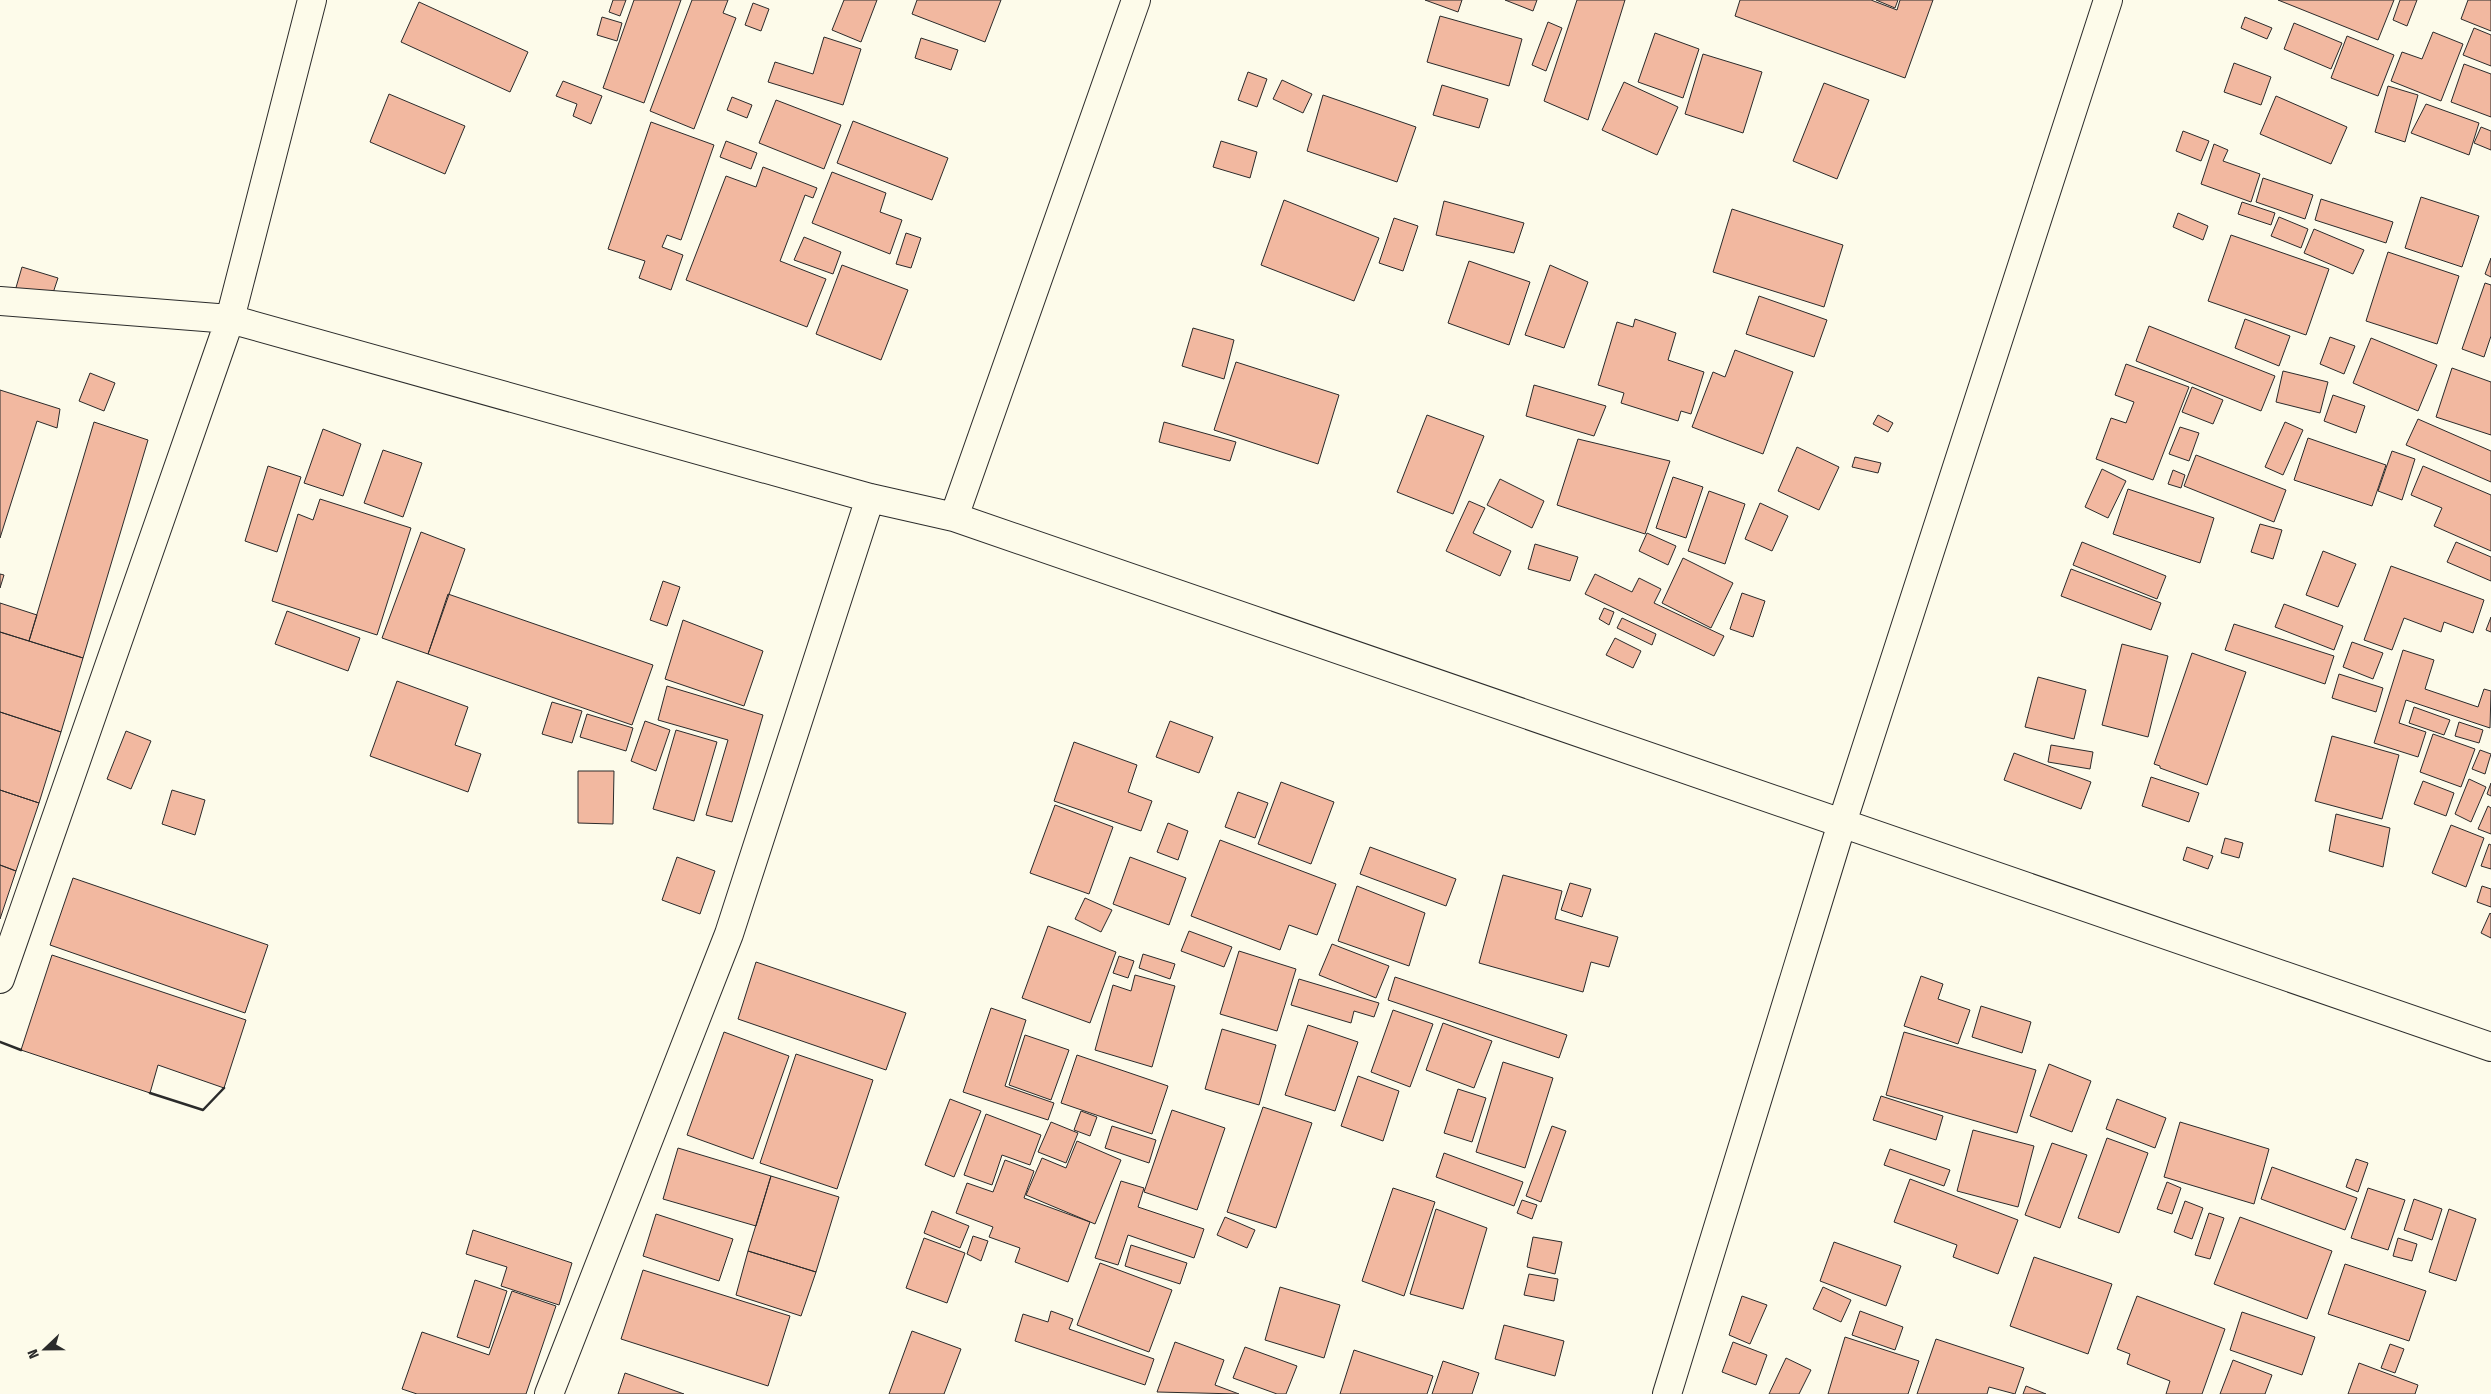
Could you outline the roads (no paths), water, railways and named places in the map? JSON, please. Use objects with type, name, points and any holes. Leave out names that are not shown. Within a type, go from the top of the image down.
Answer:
[{"type":"street","points":[[0,979],[230,319],[312,0]]},
{"type":"street","points":[[954,517],[1136,0]]},
{"type":"street","points":[[1667,1394],[1842,823],[2108,0]]},
{"type":"street","points":[[0,301],[230,319],[870,498],[954,517],[2491,1047]]},
{"type":"street","points":[[549,1394],[729,934],[870,498]]}]
